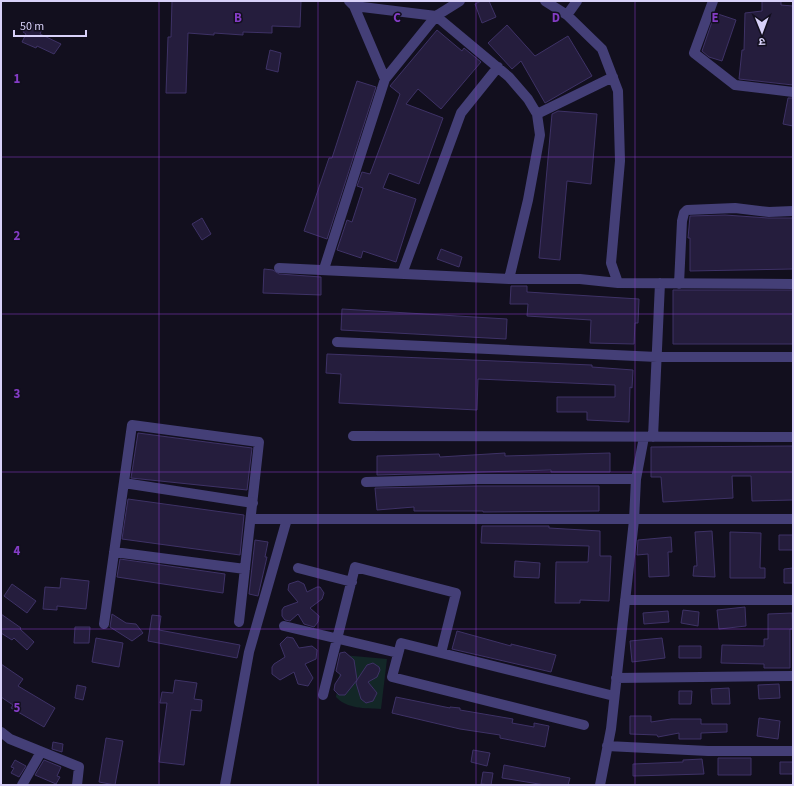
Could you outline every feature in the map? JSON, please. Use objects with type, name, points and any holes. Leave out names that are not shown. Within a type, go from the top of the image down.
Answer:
[{"type":"street","points":[[324,269],[385,79],[447,4],[460,1]]},
{"type":"street","points":[[544,1],[567,15],[602,49],[618,91],[620,161],[611,262],[618,283]]},
{"type":"street","points":[[567,15],[577,1]]},
{"type":"street","points":[[713,1],[694,53],[735,85],[793,92]]},
{"type":"street","points":[[352,3],[436,16],[509,77],[528,99],[537,114],[540,135],[528,200],[509,279]]},
{"type":"street","points":[[352,3],[385,79]]},
{"type":"street","points":[[402,274],[461,113],[498,67]]},
{"type":"street","points":[[537,114],[613,77]]},
{"type":"street","points":[[680,284],[682,221],[684,213],[687,210],[735,208],[770,212],[793,211]]},
{"type":"street","points":[[279,268],[509,279],[580,279],[618,283],[793,284]]},
{"type":"street","points":[[600,785],[608,746],[614,696],[634,520],[636,479],[648,437],[657,357],[660,283]]},
{"type":"street","points":[[337,342],[657,357],[793,357]]},
{"type":"street","points":[[104,624],[132,425],[258,442],[253,503],[238,622]]},
{"type":"street","points":[[353,436],[793,437]]},
{"type":"street","points":[[366,482],[636,479]]},
{"type":"street","points":[[124,484],[253,503]]},
{"type":"street","points":[[251,519],[793,519]]},
{"type":"street","points":[[225,785],[249,652],[287,519]]},
{"type":"street","points":[[114,552],[245,568]]},
{"type":"street","points":[[323,695],[356,567],[456,593],[441,653]]},
{"type":"street","points":[[298,568],[352,582]]},
{"type":"street","points":[[625,600],[793,600]]},
{"type":"street","points":[[284,626],[398,653]]},
{"type":"street","points":[[584,725],[392,677],[401,643],[614,696]]},
{"type":"street","points":[[616,678],[793,676]]},
{"type":"street","points":[[1,732],[10,739],[79,767],[77,785]]},
{"type":"street","points":[[608,746],[708,751],[793,752]]},
{"type":"street","points":[[22,785],[41,752]]},
{"type":"green space","points":[[342,655],[387,659],[381,709],[351,706],[340,701],[336,697]]},
{"type":"building","points":[[172,1],[301,1],[300,27],[272,26],[272,33],[243,32],[243,35],[188,33],[186,93],[166,93],[168,37],[171,37]]},
{"type":"building","points":[[481,1],[489,1],[496,17],[482,23],[475,4]]},
{"type":"building","points":[[762,1],[781,1],[781,5],[793,6],[793,85],[739,79],[742,50],[744,50],[745,13],[762,11]]},
{"type":"building","points":[[715,13],[736,20],[722,61],[709,57],[702,51]]},
{"type":"building","points":[[28,21],[43,27],[40,34],[61,44],[54,54],[37,46],[36,48],[22,42],[26,34],[23,32]]},
{"type":"building","points":[[507,25],[535,56],[568,36],[592,76],[545,103],[521,61],[512,69],[488,43]]},
{"type":"building","points":[[437,30],[462,51],[464,48],[481,62],[441,109],[418,89],[406,104],[443,118],[419,184],[389,173],[383,188],[416,199],[396,262],[363,251],[361,258],[337,250],[347,220],[352,222],[363,188],[357,186],[362,172],[370,174],[400,94],[390,86]]},
{"type":"building","points":[[270,50],[281,53],[278,72],[266,69]]},
{"type":"building","points":[[357,81],[376,87],[327,239],[304,231],[329,158],[332,158]]},
{"type":"building","points":[[788,98],[793,98],[793,126],[783,124]]},
{"type":"building","points":[[558,111],[597,114],[591,184],[567,181],[560,260],[539,258],[552,114]]},
{"type":"building","points":[[725,215],[793,218],[793,269],[690,271],[690,238],[688,238],[690,216]]},
{"type":"building","points":[[202,218],[211,234],[202,240],[192,224]]},
{"type":"building","points":[[441,249],[462,257],[459,267],[437,259]]},
{"type":"building","points":[[264,269],[273,270],[279,274],[321,277],[321,295],[263,293]]},
{"type":"building","points":[[511,286],[527,286],[527,292],[639,299],[638,323],[635,323],[634,344],[590,343],[591,320],[527,316],[528,304],[510,304]]},
{"type":"building","points":[[673,290],[793,290],[793,344],[673,344]]},
{"type":"building","points":[[342,309],[507,319],[506,339],[341,330]]},
{"type":"building","points":[[327,354],[592,365],[592,367],[633,370],[632,388],[630,387],[629,422],[587,420],[587,412],[557,412],[557,397],[615,397],[615,385],[478,379],[477,410],[339,403],[341,374],[326,373]]},
{"type":"building","points":[[138,433],[252,448],[247,490],[131,478]]},
{"type":"building","points":[[793,446],[793,500],[752,501],[751,476],[732,476],[733,498],[663,502],[661,477],[651,477],[651,447]]},
{"type":"building","points":[[505,453],[505,456],[610,453],[610,472],[551,472],[551,470],[377,475],[377,456],[439,454],[440,457]]},
{"type":"building","points":[[599,486],[599,511],[414,511],[414,507],[377,510],[375,488]]},
{"type":"building","points":[[128,499],[244,515],[240,555],[122,539]]},
{"type":"building","points":[[482,526],[549,526],[549,528],[600,531],[600,556],[611,556],[609,601],[580,600],[580,603],[555,603],[556,562],[588,562],[589,546],[481,543]]},
{"type":"building","points":[[712,531],[715,577],[693,576],[694,566],[697,566],[695,532]]},
{"type":"building","points":[[730,532],[761,533],[760,568],[765,568],[765,578],[730,578]]},
{"type":"building","points":[[779,535],[793,535],[793,550],[779,550]]},
{"type":"building","points":[[671,537],[672,552],[668,552],[669,576],[649,577],[648,554],[637,555],[638,540]]},
{"type":"building","points":[[255,540],[268,542],[265,557],[267,557],[258,596],[249,594]]},
{"type":"building","points":[[120,559],[225,574],[223,593],[117,577]]},
{"type":"building","points":[[515,561],[540,563],[539,578],[514,577]]},
{"type":"building","points":[[793,568],[793,583],[784,583],[784,569]]},
{"type":"building","points":[[61,578],[89,581],[86,609],[57,606],[57,610],[43,609],[45,587],[60,588]]},
{"type":"building","points":[[298,581],[304,584],[307,592],[320,587],[324,593],[322,599],[310,608],[319,616],[318,622],[314,627],[304,624],[298,614],[290,621],[285,620],[282,616],[282,610],[284,607],[298,602],[288,590],[289,584]]},
{"type":"building","points":[[12,584],[36,601],[27,613],[4,596]]},
{"type":"building","points":[[745,607],[746,626],[719,629],[717,610]]},
{"type":"building","points":[[683,610],[699,612],[698,626],[681,623]]},
{"type":"building","points":[[668,611],[669,622],[644,624],[643,613]]},
{"type":"building","points":[[792,613],[793,629],[790,629],[790,668],[764,668],[764,664],[721,663],[722,645],[764,646],[764,639],[768,639],[768,614]]},
{"type":"building","points":[[1,614],[21,628],[20,629],[34,642],[27,650],[14,638],[12,640],[1,633]]},
{"type":"building","points":[[112,614],[126,623],[136,624],[143,633],[132,641],[110,627]]},
{"type":"building","points":[[152,615],[161,616],[159,630],[240,645],[237,658],[148,641]]},
{"type":"building","points":[[75,627],[90,627],[89,643],[74,643]]},
{"type":"building","points":[[457,631],[511,646],[511,644],[556,655],[551,672],[452,649]]},
{"type":"building","points":[[287,637],[293,638],[299,648],[312,646],[317,650],[316,659],[305,664],[313,678],[308,686],[298,684],[294,672],[280,680],[272,674],[272,667],[274,664],[285,657],[280,644]]},
{"type":"building","points":[[96,638],[123,643],[119,667],[92,662]]},
{"type":"building","points":[[662,638],[665,658],[632,662],[630,641]]},
{"type":"building","points":[[679,646],[701,646],[701,658],[679,658]]},
{"type":"building","points":[[345,652],[354,660],[357,680],[345,695],[339,695],[334,690],[335,684],[341,675],[336,671],[340,653]]},
{"type":"building","points":[[373,663],[379,667],[380,670],[377,677],[368,682],[377,693],[373,701],[366,703],[361,699],[356,683],[367,665]]},
{"type":"building","points":[[1,664],[23,679],[18,686],[55,708],[44,727],[11,708],[13,705],[1,697]]},
{"type":"building","points":[[175,680],[197,683],[194,699],[202,700],[201,711],[191,710],[184,765],[159,762],[167,703],[160,703],[162,692],[173,693]]},
{"type":"building","points":[[779,684],[780,698],[759,699],[758,685]]},
{"type":"building","points":[[77,685],[86,687],[83,700],[75,698]]},
{"type":"building","points":[[729,688],[730,704],[712,704],[711,689]]},
{"type":"building","points":[[679,691],[692,691],[691,704],[679,704]]},
{"type":"building","points":[[396,697],[513,719],[512,723],[534,727],[534,723],[549,726],[545,747],[500,738],[500,735],[460,729],[392,713]]},
{"type":"building","points":[[630,716],[651,716],[651,722],[671,719],[701,719],[701,724],[727,724],[727,732],[701,733],[701,739],[679,739],[679,733],[658,737],[657,735],[630,734]]},
{"type":"building","points":[[759,718],[780,721],[778,739],[757,736]]},
{"type":"building","points":[[106,738],[123,741],[115,785],[99,782]]},
{"type":"building","points":[[53,742],[63,744],[62,752],[52,749]]},
{"type":"building","points":[[473,750],[490,753],[487,766],[471,762]]},
{"type":"building","points":[[718,758],[751,758],[751,775],[718,775]]},
{"type":"building","points":[[702,759],[704,774],[633,776],[633,764],[683,762],[683,760]]},
{"type":"building","points":[[15,760],[26,766],[19,777],[11,773],[14,768],[11,767]]},
{"type":"building","points":[[44,760],[61,767],[57,776],[60,777],[56,784],[35,775]]},
{"type":"building","points":[[780,762],[793,762],[793,774],[780,774]]},
{"type":"building","points":[[504,765],[570,778],[568,785],[545,785],[502,778]]},
{"type":"building","points":[[483,772],[493,773],[491,785],[481,784]]}]
